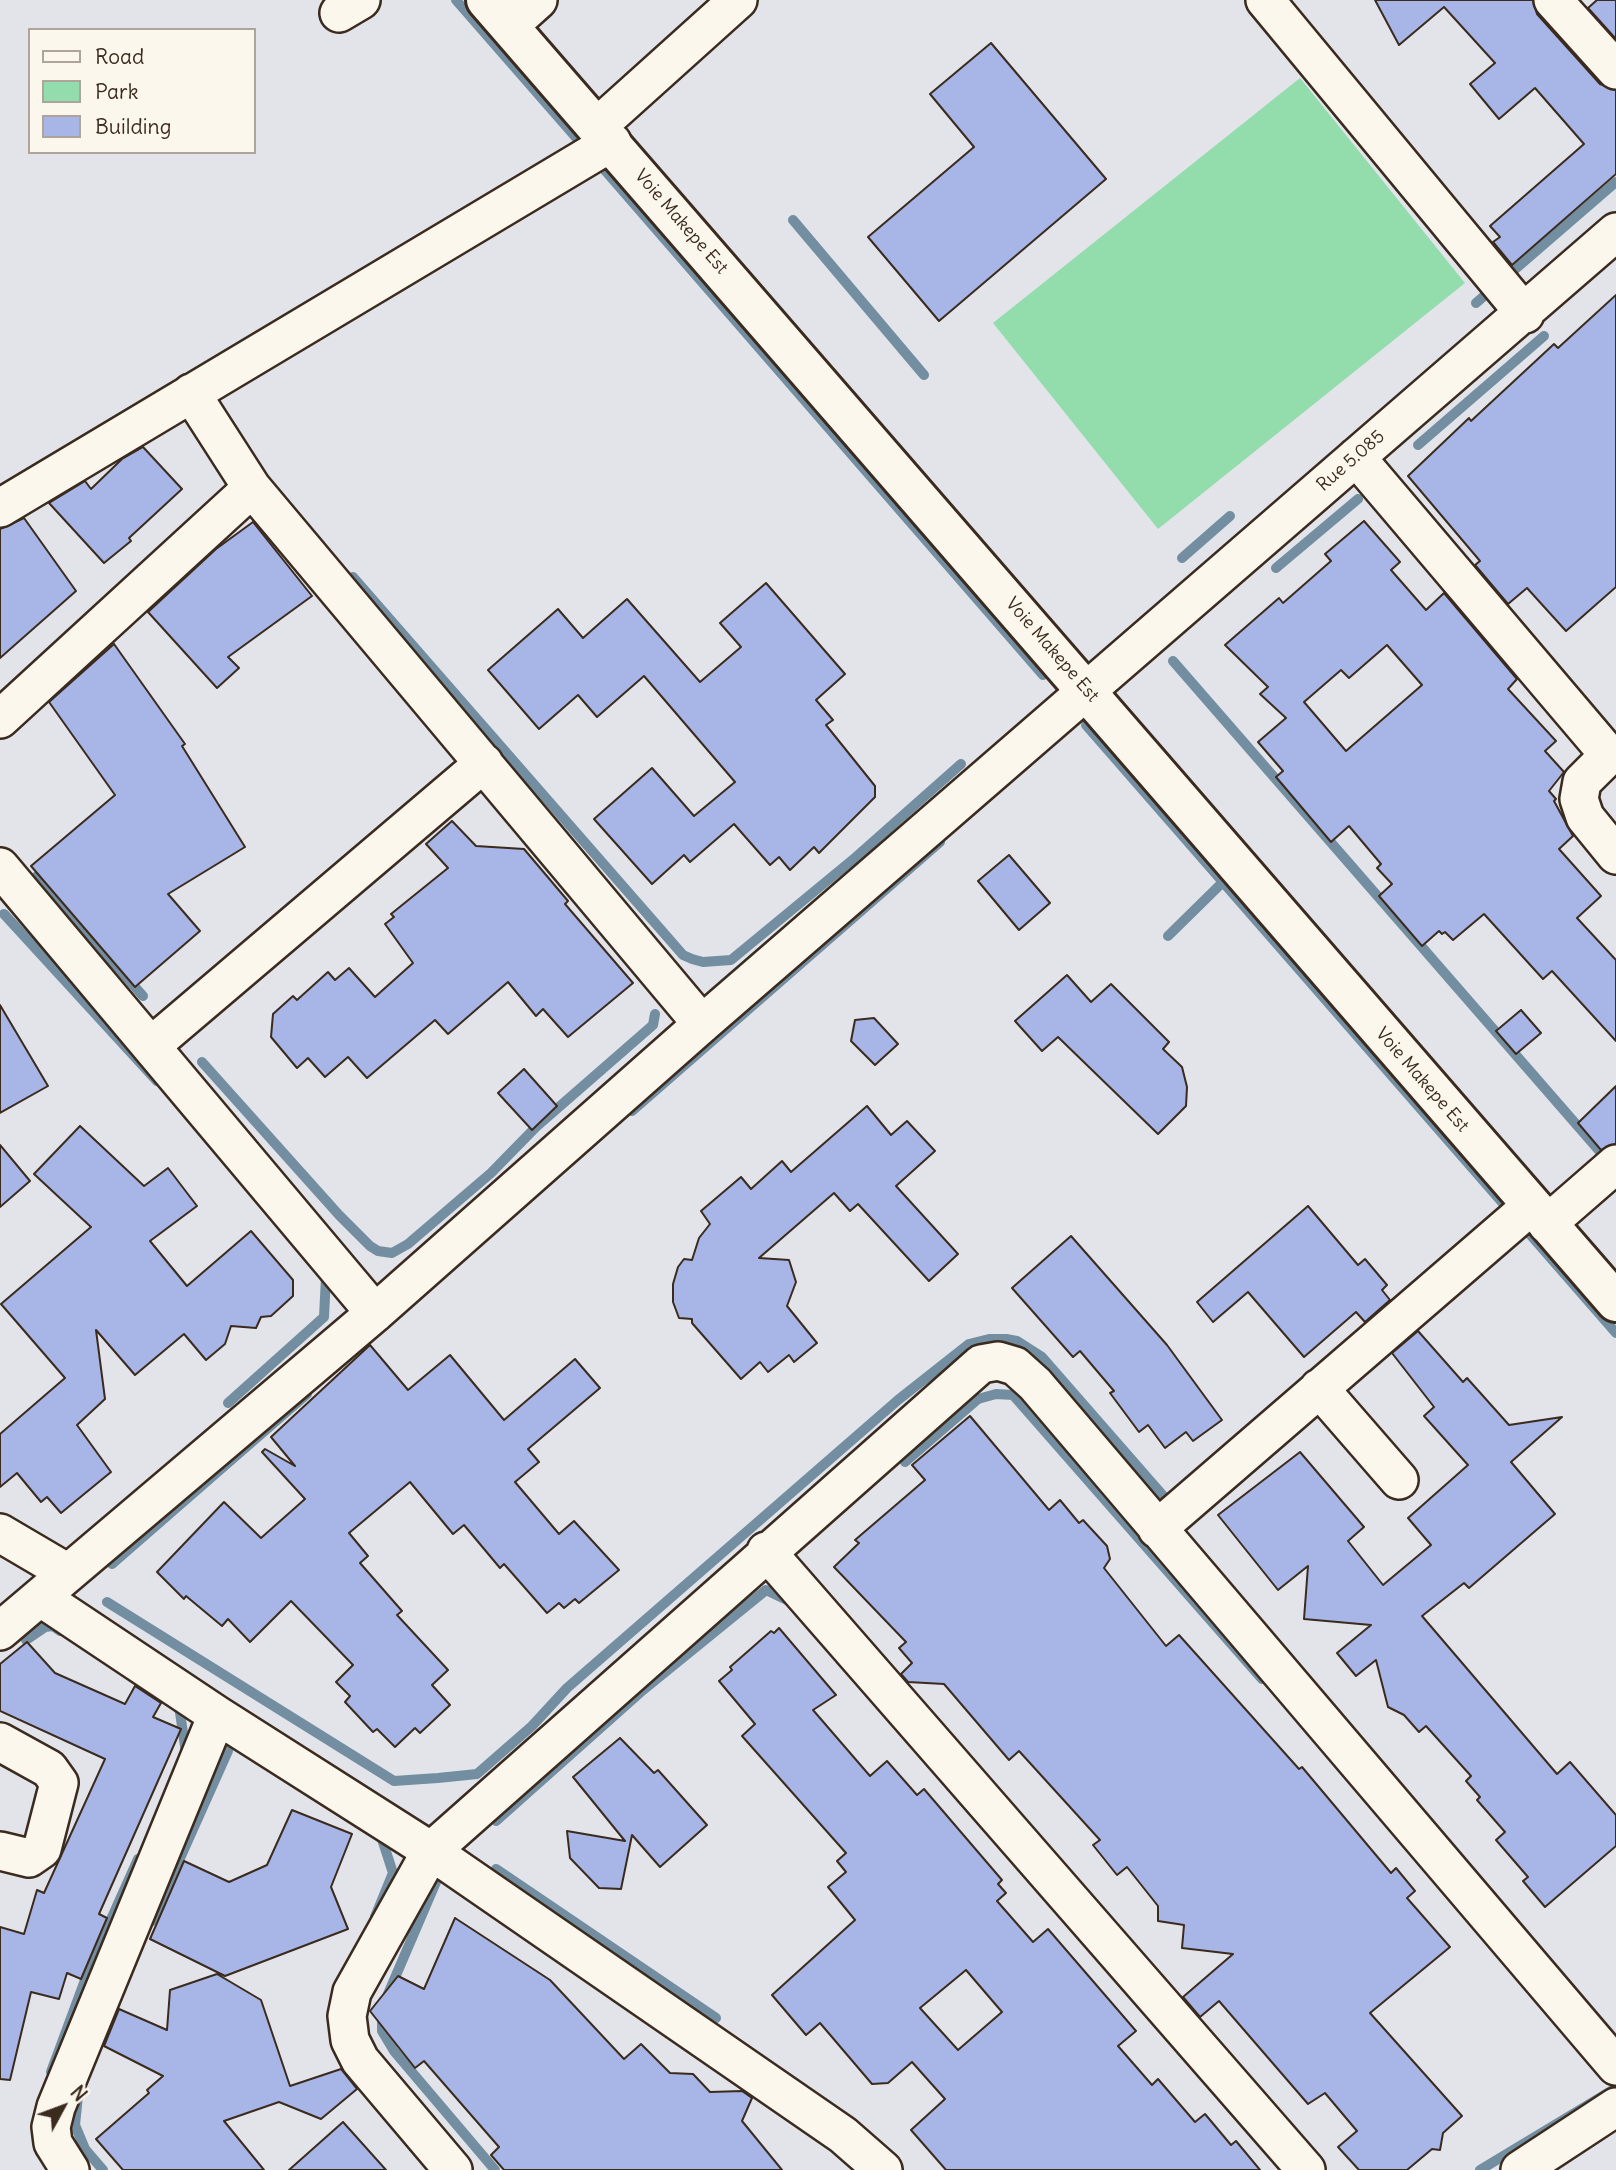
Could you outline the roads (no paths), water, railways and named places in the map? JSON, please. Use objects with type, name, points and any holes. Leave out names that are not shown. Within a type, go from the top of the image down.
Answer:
[{"type":"main road","name":"Voie Makepe Est","points":[[498,13],[1616,1302]]},
{"type":"street","points":[[498,13],[538,0]]},
{"type":"street","points":[[0,508],[191,393],[605,134],[738,0]]},
{"type":"street","points":[[1265,0],[1525,314]]},
{"type":"street","points":[[1553,0],[1616,70]]},
{"type":"street","name":"Rue 5.085","points":[[0,1631],[375,1314],[702,1024],[1356,457],[1525,314],[1616,232]]},
{"type":"street","points":[[191,393],[252,488],[702,1024]]},
{"type":"street","points":[[1356,457],[1613,752],[1582,782],[1579,799],[1585,817],[1616,855]]},
{"type":"street","points":[[0,719],[252,488]]},
{"type":"street","points":[[151,1046],[484,763]]},
{"type":"street","points":[[0,867],[375,1314]]},
{"type":"street","points":[[1157,1529],[1319,1388],[1539,1215],[1616,1164]]},
{"type":"street","points":[[453,2170],[360,2060],[350,2040],[347,2016],[352,1992],[431,1850],[766,1551],[981,1364],[998,1362],[1015,1366],[1035,1384],[1616,2066]]},
{"type":"street","points":[[1319,1388],[1399,1480]]},
{"type":"street","points":[[0,1533],[68,1573]]},
{"type":"street","points":[[766,1551],[1306,2170]]},
{"type":"street","points":[[40,1597],[217,1715],[431,1850],[843,2135],[883,2170]]},
{"type":"street","points":[[70,2170],[53,2143],[51,2127],[56,2107],[217,1715]]},
{"type":"street","points":[[0,1742],[50,1769],[59,1783],[42,1849],[29,1858],[0,1851]]},
{"type":"street","points":[[1520,2170],[1616,2107]]},
{"type":"waterway","points":[[456,0],[586,149]]},
{"type":"waterway","points":[[596,160],[1043,675]]},
{"type":"waterway","points":[[1476,303],[1616,182]]},
{"type":"waterway","points":[[793,220],[924,375]]},
{"type":"waterway","points":[[1418,445],[1544,336]]},
{"type":"waterway","points":[[1276,568],[1358,499]]},
{"type":"waterway","points":[[1182,558],[1230,516]]},
{"type":"waterway","points":[[353,577],[683,955],[692,959],[703,962],[731,960],[856,857],[961,764]]},
{"type":"waterway","points":[[1173,661],[1609,1162]]},
{"type":"waterway","points":[[1086,725],[1616,1333]]},
{"type":"waterway","points":[[632,1111],[940,842]]},
{"type":"waterway","points":[[37,876],[143,996]]},
{"type":"waterway","points":[[1168,936],[1224,881]]},
{"type":"waterway","points":[[4,914],[157,1081]]},
{"type":"waterway","points":[[202,1062],[339,1215],[370,1246],[378,1251],[392,1253],[408,1244],[491,1173],[536,1127],[653,1025],[655,1014]]},
{"type":"waterway","points":[[228,1403],[324,1317],[326,1277],[322,1273]]},
{"type":"waterway","points":[[107,1602],[394,1781],[438,1778],[477,1774],[532,1726],[567,1688],[898,1400],[969,1344],[989,1339],[1006,1339],[1017,1341],[1042,1357],[1173,1507]]},
{"type":"waterway","points":[[112,1564],[307,1394]]},
{"type":"waterway","points":[[905,1462],[978,1399],[996,1394],[1013,1395],[1262,1679]]},
{"type":"waterway","points":[[496,1821],[643,1690],[766,1590],[789,1601]]},
{"type":"waterway","points":[[26,1640],[45,1627],[53,1626],[60,1631]]},
{"type":"waterway","points":[[174,1702],[179,1706],[186,1753]]},
{"type":"waterway","points":[[152,1921],[228,1751]]},
{"type":"waterway","points":[[375,1917],[393,1873],[380,1833]]},
{"type":"waterway","points":[[51,2072],[91,1964],[138,1859]]},
{"type":"waterway","points":[[496,1869],[716,2018]]},
{"type":"waterway","points":[[388,1994],[436,1882]]},
{"type":"waterway","points":[[382,2015],[382,2031],[394,2051],[495,2170]]},
{"type":"waterway","points":[[1480,2170],[1616,2088]]},
{"type":"waterway","points":[[78,2096],[75,2125],[85,2149],[103,2170]]}]
